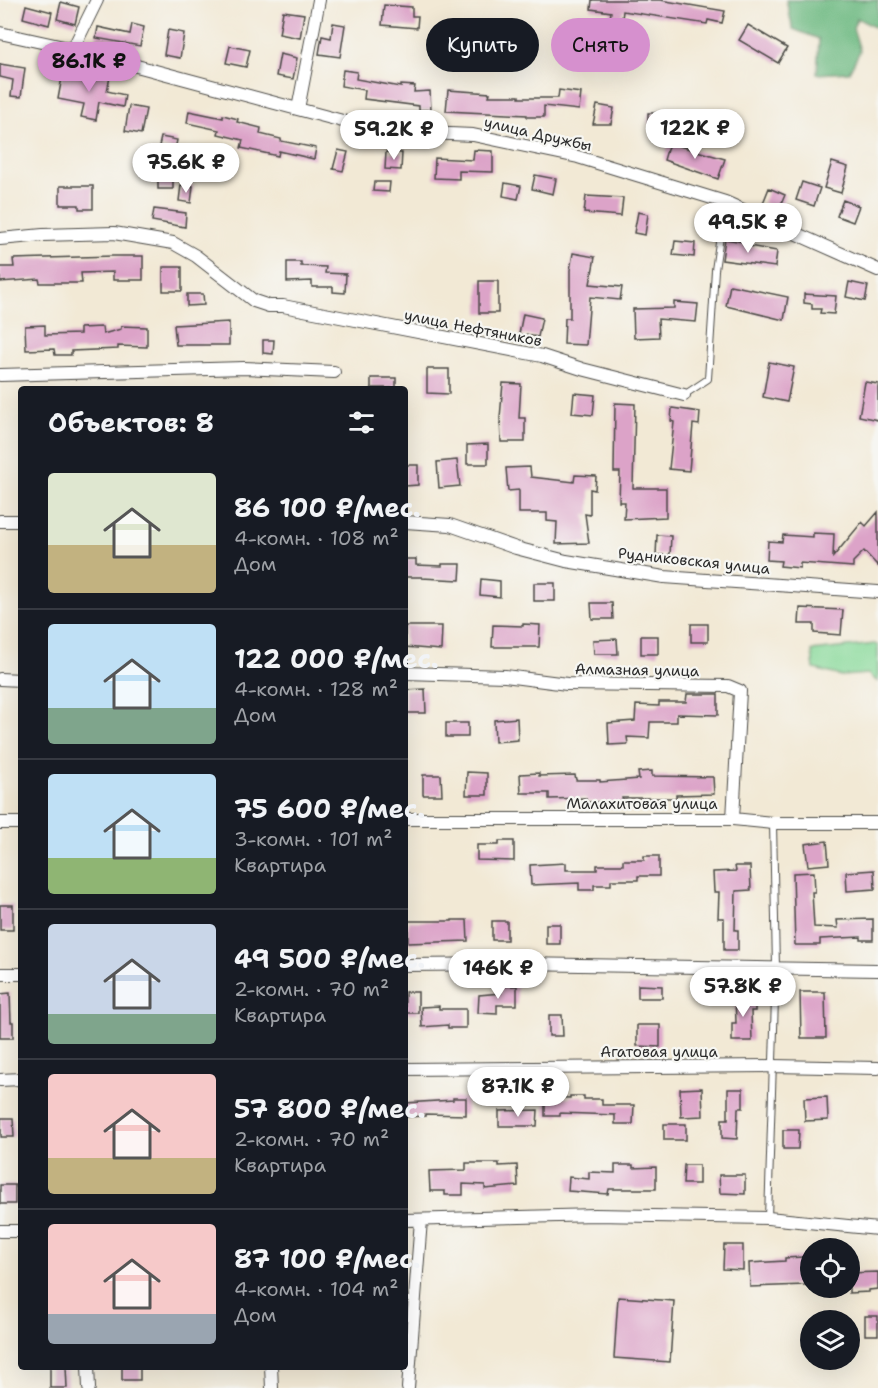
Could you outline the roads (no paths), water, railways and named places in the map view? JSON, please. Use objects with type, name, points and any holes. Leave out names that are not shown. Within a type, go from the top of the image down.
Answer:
[{"type":"street","points":[[73,49],[98,0]]},
{"type":"street","points":[[298,109],[319,0]]},
{"type":"street","name":"улица Дружбы","points":[[0,33],[73,49],[380,131],[472,135],[566,155],[725,202],[878,270]]},
{"type":"street","name":"улица Нефтяников","points":[[0,239],[114,233],[172,243],[196,256],[254,301],[542,356],[582,369],[684,395]]},
{"type":"street","points":[[0,375],[244,368],[334,372]]},
{"type":"street","points":[[0,521],[18,521]]},
{"type":"street","name":"Рудниковская улица","points":[[408,522],[450,525],[516,548],[566,561],[664,577],[878,592]]},
{"type":"street","name":"Алмазная улица","points":[[408,673],[505,676],[567,684],[728,686],[740,691],[733,819]]},
{"type":"street","points":[[0,679],[18,680]]},
{"type":"street","name":"Малахитовая улица","points":[[408,819],[733,819],[773,823],[878,823]]},
{"type":"street","points":[[0,823],[18,823]]},
{"type":"street","points":[[408,966],[522,964],[878,970]]},
{"type":"street","points":[[0,974],[18,974]]},
{"type":"street","name":"Агатовая улица","points":[[408,1069],[773,1066],[878,1068]]},
{"type":"street","points":[[0,1080],[18,1079]]},
{"type":"street","points":[[408,1220],[595,1215],[768,1218],[878,1229]]},
{"type":"street","points":[[408,1388],[421,1221]]},
{"type":"street","points":[[0,1232],[18,1231]]},
{"type":"street","points":[[88,1370],[89,1388]]},
{"type":"street","points":[[271,1370],[272,1388]]},
{"type":"lane","points":[[684,395],[708,380],[716,270],[725,202]]},
{"type":"lane","points":[[768,1218],[776,967],[773,823]]}]
